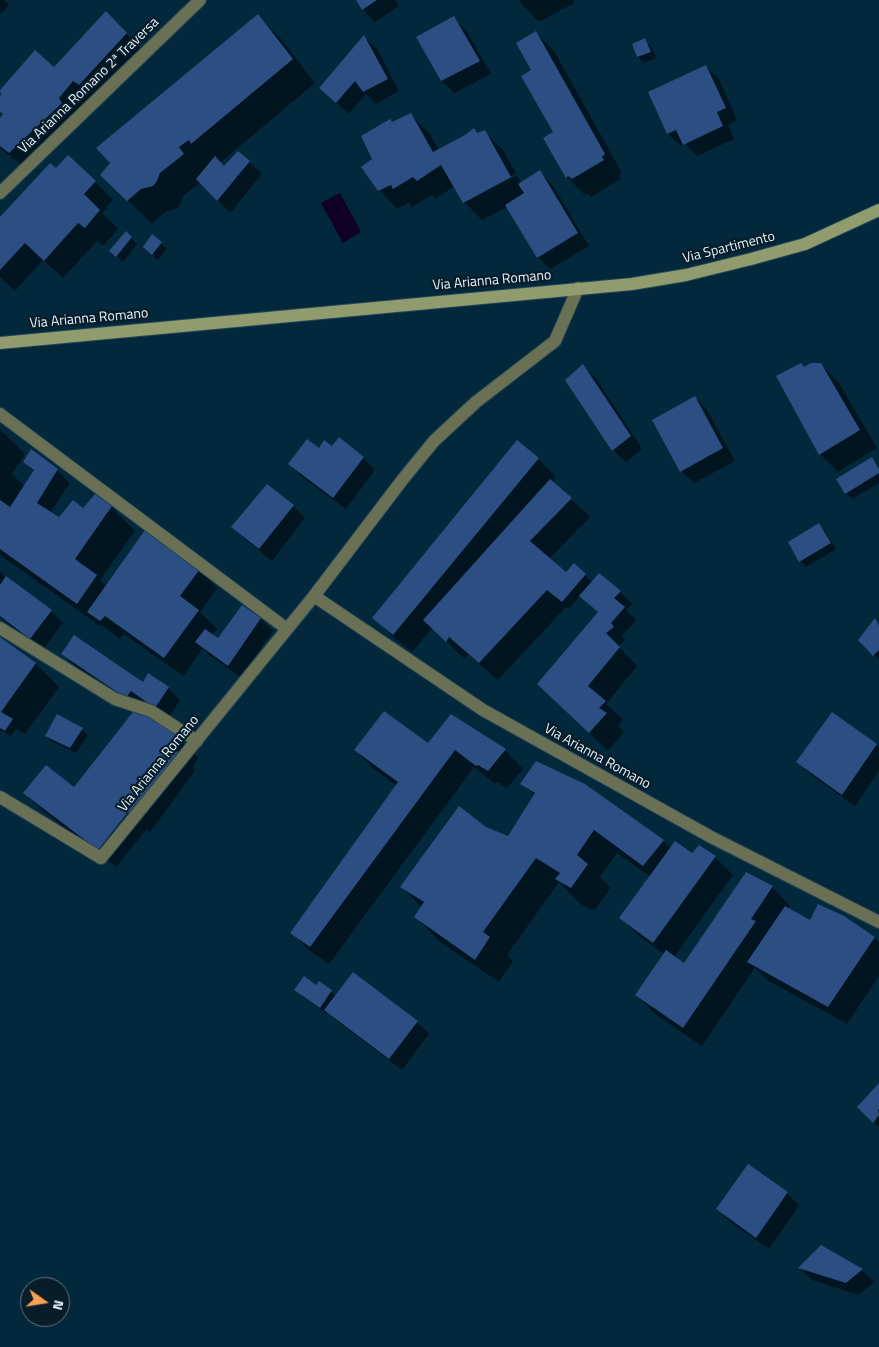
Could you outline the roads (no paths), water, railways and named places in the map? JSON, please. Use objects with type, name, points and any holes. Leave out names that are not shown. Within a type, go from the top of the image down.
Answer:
[{"type":"street","name":"Via Arianna Romano 2ª Traversa","points":[[0,193],[200,0]]},
{"type":"street","name":"Via Spartimento","points":[[578,288],[632,284],[686,275],[751,259],[805,244],[879,210]]},
{"type":"street","name":"Via Arianna Romano","points":[[0,343],[578,288],[555,341],[476,402],[434,441],[314,596],[101,858],[0,797]]},
{"type":"street","points":[[0,414],[287,629]]},
{"type":"street","name":"Via Arianna Romano","points":[[314,596],[483,710],[711,837],[879,922]]},
{"type":"street","points":[[0,628],[115,699],[151,711],[198,741]]}]
